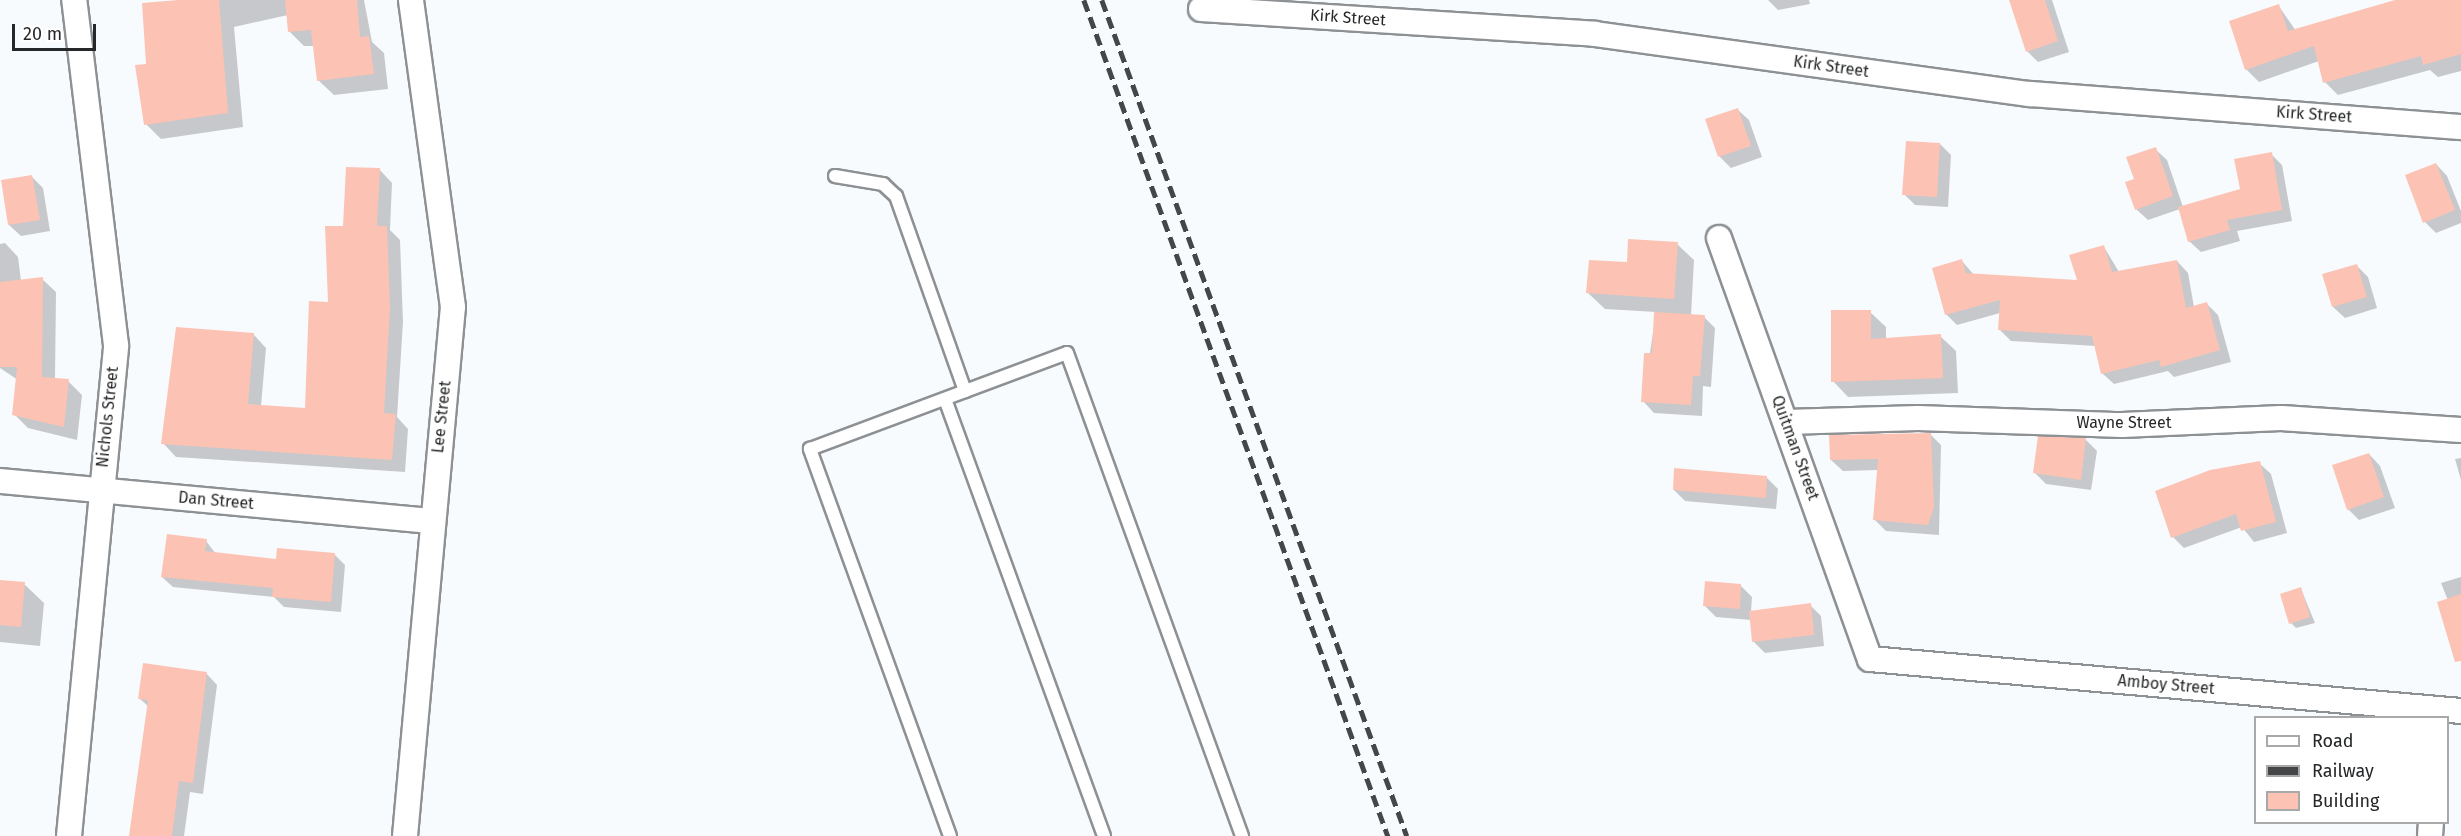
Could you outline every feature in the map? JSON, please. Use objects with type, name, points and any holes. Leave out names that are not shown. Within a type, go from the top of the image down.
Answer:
[{"type":"street","name":"Nichols Street","points":[[69,836],[100,491],[116,345],[74,0]]},
{"type":"street","name":"Lee Street","points":[[405,836],[453,307],[411,0]]},
{"type":"street","name":"Kirk Street","points":[[1201,9],[1595,34],[2030,94],[2461,126]]},
{"type":"street","name":"Quitman Street","points":[[1719,238],[1870,659]]},
{"type":"street","name":"Wayne Street","points":[[1786,422],[1918,418],[2122,425],[2281,418],[2461,430]]},
{"type":"street","name":"Dan Street","points":[[0,481],[432,521]]},
{"type":"street","name":"Amboy Street","points":[[1870,659],[2448,713]]},
{"type":"lane","points":[[835,176],[883,184],[896,196],[966,391]]},
{"type":"lane","points":[[950,836],[810,449],[1067,353],[1242,836]]},
{"type":"lane","points":[[945,399],[1104,836]]},
{"type":"building","points":[[219,0],[228,113],[144,125],[135,65],[146,64],[142,3]]},
{"type":"building","points":[[285,0],[357,0],[360,37],[369,36],[374,74],[317,81],[311,30],[288,32]]},
{"type":"building","points":[[2009,0],[2045,0],[2058,41],[2026,52]]},
{"type":"building","points":[[2395,0],[2461,0],[2461,54],[2423,65],[2421,56],[2323,83],[2314,46],[2245,70],[2229,21],[2279,4],[2288,31]]},
{"type":"building","points":[[1738,108],[1751,146],[1718,157],[1705,119]]},
{"type":"building","points":[[1906,141],[1940,143],[1937,197],[1902,195]]},
{"type":"building","points":[[2156,147],[2173,196],[2135,210],[2125,182],[2134,179],[2126,157]]},
{"type":"building","points":[[2272,152],[2282,210],[2227,220],[2230,230],[2188,242],[2178,207],[2240,189],[2234,159]]},
{"type":"building","points":[[2436,163],[2455,210],[2423,223],[2405,175]]},
{"type":"building","points":[[346,167],[380,168],[377,226],[387,226],[390,308],[384,413],[396,414],[392,460],[161,444],[176,327],[254,333],[248,404],[305,408],[309,301],[328,302],[325,226],[343,226]]},
{"type":"building","points":[[32,175],[40,220],[8,225],[1,180]]},
{"type":"building","points":[[1628,239],[1678,242],[1674,299],[1586,293],[1589,260],[1627,262]]},
{"type":"building","points":[[2104,245],[2112,272],[2177,260],[2186,308],[2207,302],[2220,350],[2161,367],[2159,360],[2101,374],[2092,336],[1998,330],[2000,300],[1945,315],[1932,268],[1962,259],[1966,273],[2077,280],[2069,255]]},
{"type":"building","points":[[2357,264],[2367,297],[2332,307],[2322,274]]},
{"type":"building","points":[[43,277],[42,377],[69,379],[64,427],[12,415],[17,367],[0,367],[0,282]]},
{"type":"building","points":[[1831,310],[1871,310],[1871,339],[1941,334],[1943,378],[1831,382]]},
{"type":"building","points":[[1654,312],[1705,315],[1700,376],[1693,376],[1691,405],[1641,402],[1644,353],[1652,353]]},
{"type":"building","points":[[1931,433],[1934,507],[1928,525],[1873,520],[1878,459],[1830,460],[1829,435]]},
{"type":"building","points":[[2038,436],[2086,438],[2081,480],[2033,473]]},
{"type":"building","points":[[2369,453],[2384,497],[2347,510],[2332,465]]},
{"type":"building","points":[[2260,461],[2276,522],[2241,531],[2236,514],[2171,538],[2155,491],[2210,470]]},
{"type":"building","points":[[1674,468],[1767,476],[1766,498],[1673,490]]},
{"type":"building","points":[[167,534],[207,539],[205,551],[276,559],[277,548],[335,553],[331,602],[272,597],[273,588],[161,577]]},
{"type":"building","points":[[0,580],[25,582],[21,627],[0,625]]},
{"type":"building","points":[[1705,581],[1741,584],[1740,609],[1703,606]]},
{"type":"building","points":[[2301,587],[2310,617],[2289,624],[2280,594]]},
{"type":"building","points":[[2461,594],[2461,661],[2455,662],[2437,602]]},
{"type":"building","points":[[1811,603],[1814,635],[1752,642],[1749,611]]},
{"type":"building","points":[[143,663],[207,672],[193,783],[179,781],[172,836],[129,836],[148,700],[138,699]]},
{"type":"railway","points":[[1084,0],[1388,836]]},
{"type":"railway","points":[[1102,0],[1407,836]]}]
